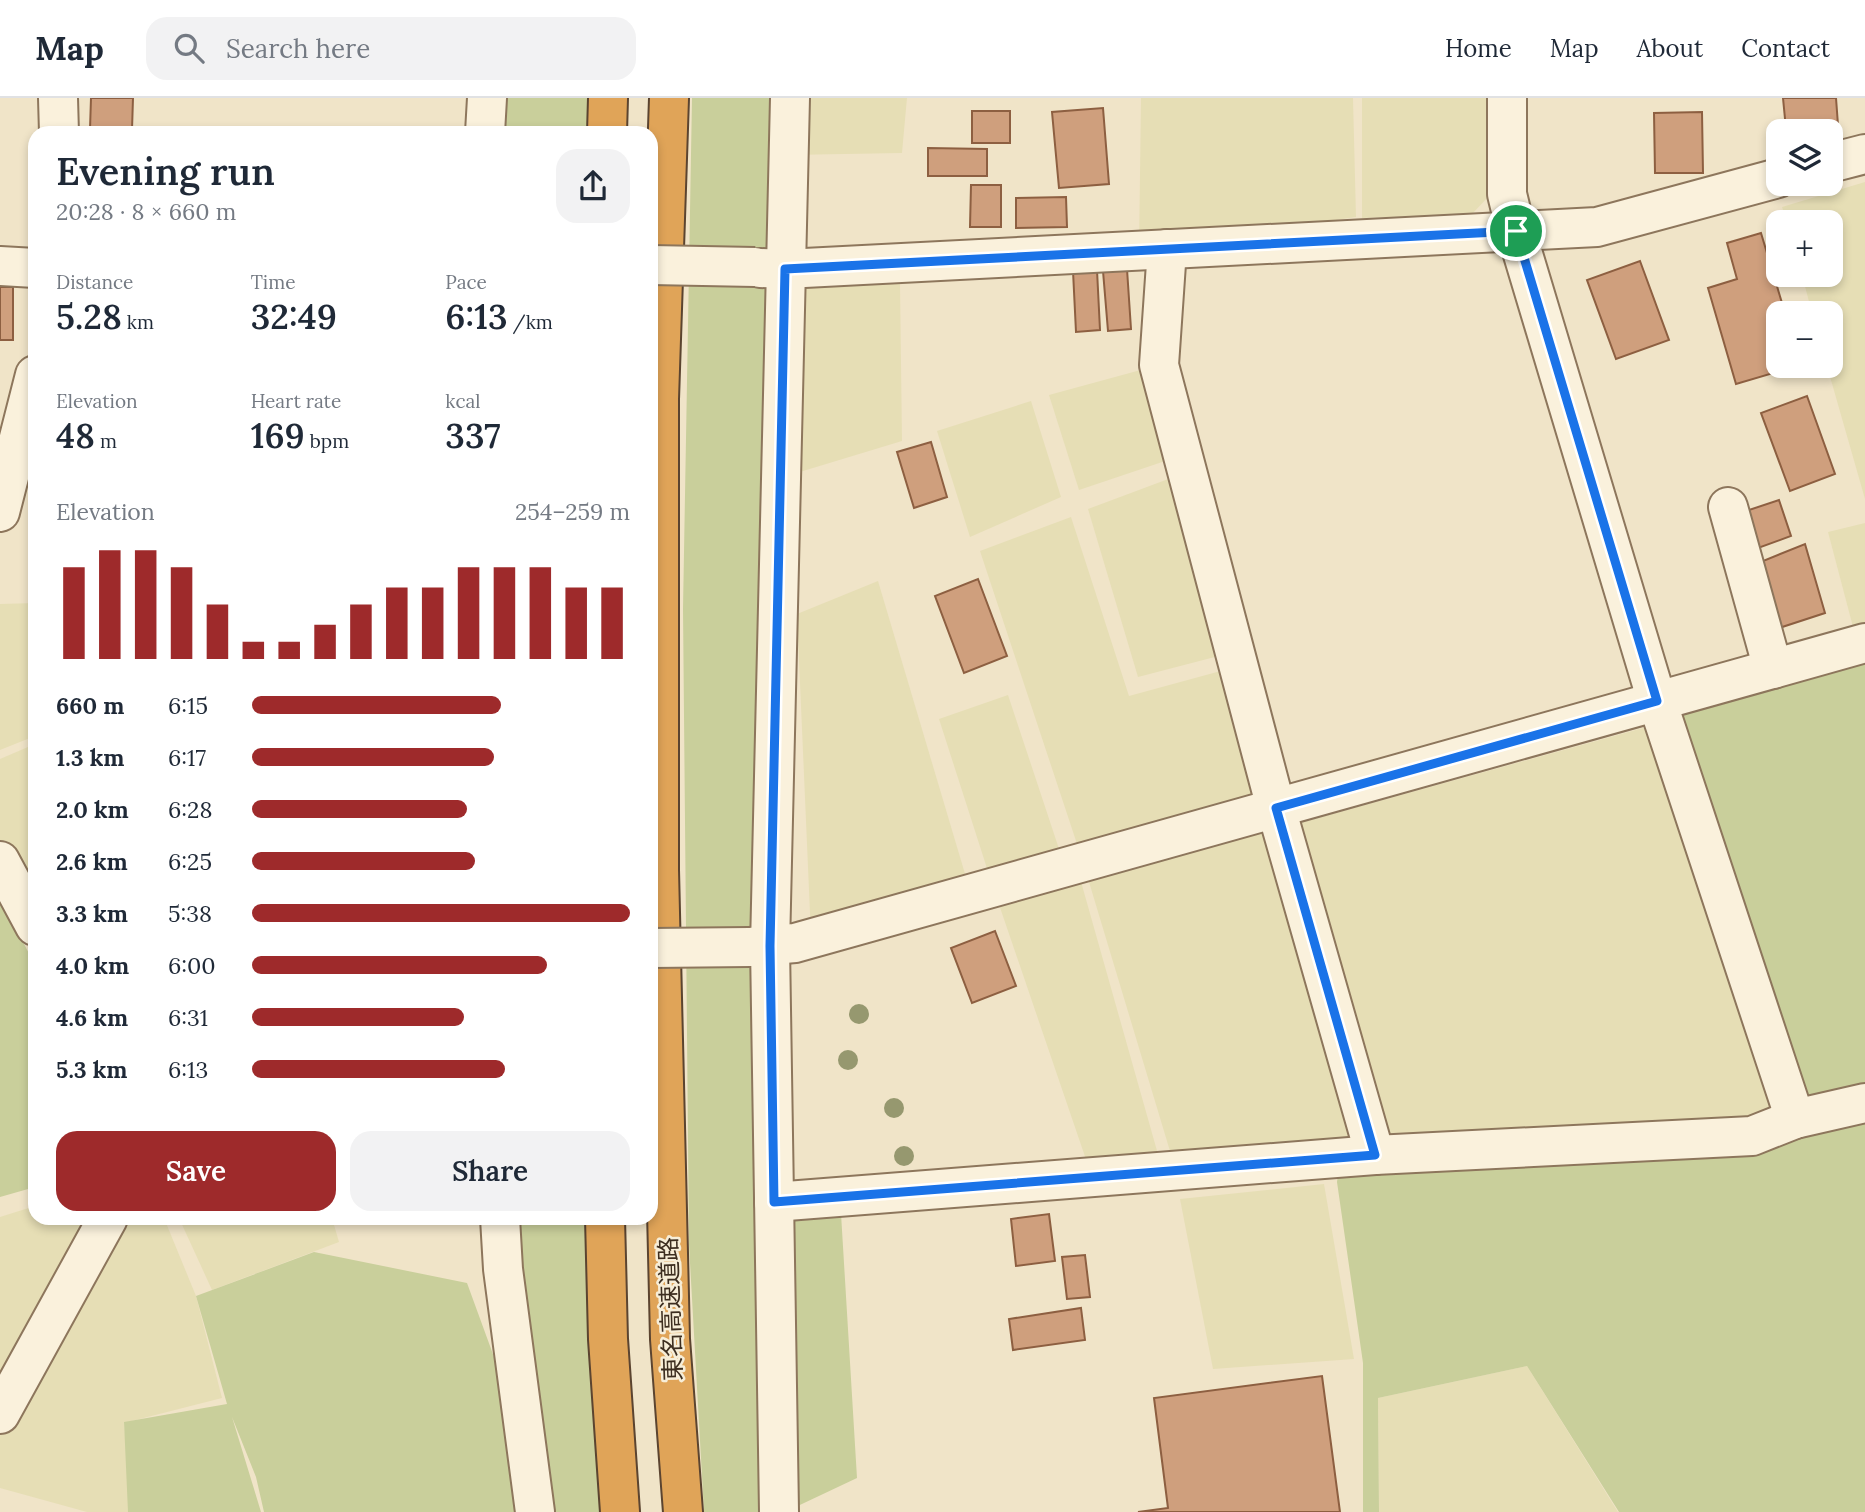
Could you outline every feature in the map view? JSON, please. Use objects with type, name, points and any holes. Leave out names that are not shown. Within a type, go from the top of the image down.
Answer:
[{"type":"highway","points":[[607,126],[608,98]]},
{"type":"highway","name":"東名高速道路","points":[[669,98],[659,399],[659,870],[670,1339],[683,1512]]},
{"type":"highway","points":[[605,1225],[608,1339],[620,1512]]},
{"type":"street","points":[[58,98],[59,126]]},
{"type":"street","points":[[485,126],[487,98]]},
{"type":"street","points":[[779,1512],[774,1202],[760,947],[770,268],[790,98]]},
{"type":"street","points":[[1507,98],[1507,194],[1516,231],[1657,701],[1795,1119]]},
{"type":"street","points":[[1843,159],[1865,153]]},
{"type":"street","points":[[658,265],[770,268],[1597,227],[1766,181]]},
{"type":"street","points":[[1167,249],[1159,365],[1276,808],[1375,1155]]},
{"type":"street","points":[[0,266],[28,268]]},
{"type":"street","points":[[0,512],[28,402]]},
{"type":"street","points":[[1728,507],[1773,668]]},
{"type":"street","points":[[658,948],[760,947],[795,943],[1865,643]]},
{"type":"street","points":[[0,861],[28,913]]},
{"type":"street","points":[[774,1202],[1375,1155],[1752,1136],[1795,1119],[1865,1103]]},
{"type":"street","points":[[0,1414],[104,1225]]},
{"type":"street","points":[[500,1225],[503,1269],[535,1512]]},
{"type":"shaded area","points":[[790,98],[907,98],[902,153],[788,155]]},
{"type":"shaded area","points":[[1141,98],[1353,98],[1356,217],[1139,250]]},
{"type":"shaded area","points":[[1362,98],[1488,98],[1489,196],[1471,215],[1362,218]]},
{"type":"shaded area","points":[[1865,182],[1865,499],[1830,378],[1843,378],[1843,301],[1809,301],[1805,287],[1843,287],[1843,210],[1783,210],[1782,207],[1819,196],[1843,196],[1843,189]]},
{"type":"shaded area","points":[[900,282],[902,441],[780,478],[785,289]]},
{"type":"shaded area","points":[[1159,365],[1183,455],[1079,490],[1049,395]]},
{"type":"shaded area","points":[[1031,401],[1061,497],[970,537],[937,431]]},
{"type":"shaded area","points":[[1187,472],[1234,652],[1138,677],[1088,509]]},
{"type":"shaded area","points":[[1071,517],[1129,696],[1239,666],[1368,1156],[1176,1171],[1083,862],[980,551]]},
{"type":"shaded area","points":[[1865,523],[1865,623],[1853,627],[1828,532]]},
{"type":"shaded area","points":[[878,581],[971,894],[811,936],[797,614]]},
{"type":"shaded area","points":[[28,603],[28,739],[0,750],[0,604]]},
{"type":"shaded area","points":[[1008,695],[1065,867],[1076,864],[1163,1172],[1092,1177],[993,887],[939,719]]},
{"type":"shaded area","points":[[1650,726],[1782,1108],[1733,1123],[1384,1147],[1300,823]]},
{"type":"shaded area","points":[[28,747],[28,900],[0,843],[0,759]]},
{"type":"shaded area","points":[[1324,1184],[1354,1359],[1213,1369],[1180,1199]]},
{"type":"shaded area","points":[[28,1208],[28,1225],[105,1225],[0,1423],[0,1217]]},
{"type":"shaded area","points":[[118,1225],[167,1225],[196,1296],[222,1398],[124,1423],[131,1512],[87,1512],[0,1488],[0,1436]]},
{"type":"shaded area","points":[[182,1225],[334,1225],[339,1242],[212,1290]]},
{"type":"shaded area","points":[[1527,1366],[1618,1512],[1379,1512],[1378,1398]]},
{"type":"green space","points":[[487,98],[594,98],[594,126],[485,126]]},
{"type":"green space","points":[[692,98],[792,98],[773,1201],[840,1197],[857,1478],[785,1512],[704,1512],[689,1245],[683,609]]},
{"type":"green space","points":[[1865,660],[1865,1512],[1619,1512],[1527,1366],[1378,1398],[1379,1512],[1363,1512],[1363,1363],[1337,1182],[1339,1168],[1795,1119],[1676,716]]},
{"type":"green space","points":[[0,898],[28,952],[28,1189],[0,1197]]},
{"type":"green space","points":[[492,1225],[613,1225],[626,1512],[264,1512],[256,1477],[232,1417],[261,1512],[128,1512],[124,1422],[227,1404],[196,1296],[314,1252],[467,1283],[494,1357]]},
{"type":"building","points":[[91,98],[133,98],[132,126],[90,126]]},
{"type":"building","points":[[1783,98],[1836,98],[1838,119],[1785,119]]},
{"type":"building","points":[[1103,108],[1109,184],[1059,188],[1052,112]]},
{"type":"building","points":[[972,111],[1010,111],[1010,143],[972,143]]},
{"type":"building","points":[[1702,112],[1703,173],[1655,173],[1654,113]]},
{"type":"building","points":[[928,148],[987,149],[987,176],[928,176]]},
{"type":"building","points":[[971,185],[1001,185],[1001,227],[970,227]]},
{"type":"building","points":[[1066,197],[1067,227],[1016,228],[1016,198]]},
{"type":"building","points":[[1761,233],[1766,250],[1766,287],[1777,287],[1781,301],[1766,301],[1766,375],[1736,384],[1708,288],[1737,279],[1727,243]]},
{"type":"building","points":[[1640,261],[1669,340],[1616,359],[1587,280]]},
{"type":"building","points":[[1127,269],[1131,329],[1108,331],[1103,271]]},
{"type":"building","points":[[1097,270],[1100,330],[1076,332],[1073,271]]},
{"type":"building","points":[[0,287],[13,287],[13,340],[0,340]]},
{"type":"building","points":[[1807,396],[1835,474],[1790,491],[1761,413]]},
{"type":"building","points":[[931,442],[947,497],[914,508],[897,452]]},
{"type":"building","points":[[1779,500],[1791,536],[1747,552],[1734,515]]},
{"type":"building","points":[[1805,544],[1825,613],[1776,629],[1758,563]]},
{"type":"building","points":[[978,579],[1007,656],[964,673],[935,596]]},
{"type":"building","points":[[995,931],[1016,986],[972,1003],[951,948]]},
{"type":"building","points":[[1049,1214],[1055,1261],[1016,1266],[1011,1219]]},
{"type":"building","points":[[1085,1255],[1090,1297],[1067,1299],[1062,1257]]},
{"type":"building","points":[[1081,1308],[1085,1340],[1013,1350],[1009,1319]]},
{"type":"building","points":[[1322,1376],[1340,1512],[1138,1512],[1168,1508],[1154,1398]]},
{"type":"route","points":[[1516,231],[1657,701],[1276,808],[1375,1155],[774,1202],[770,946],[785,269],[1516,231]]}]
